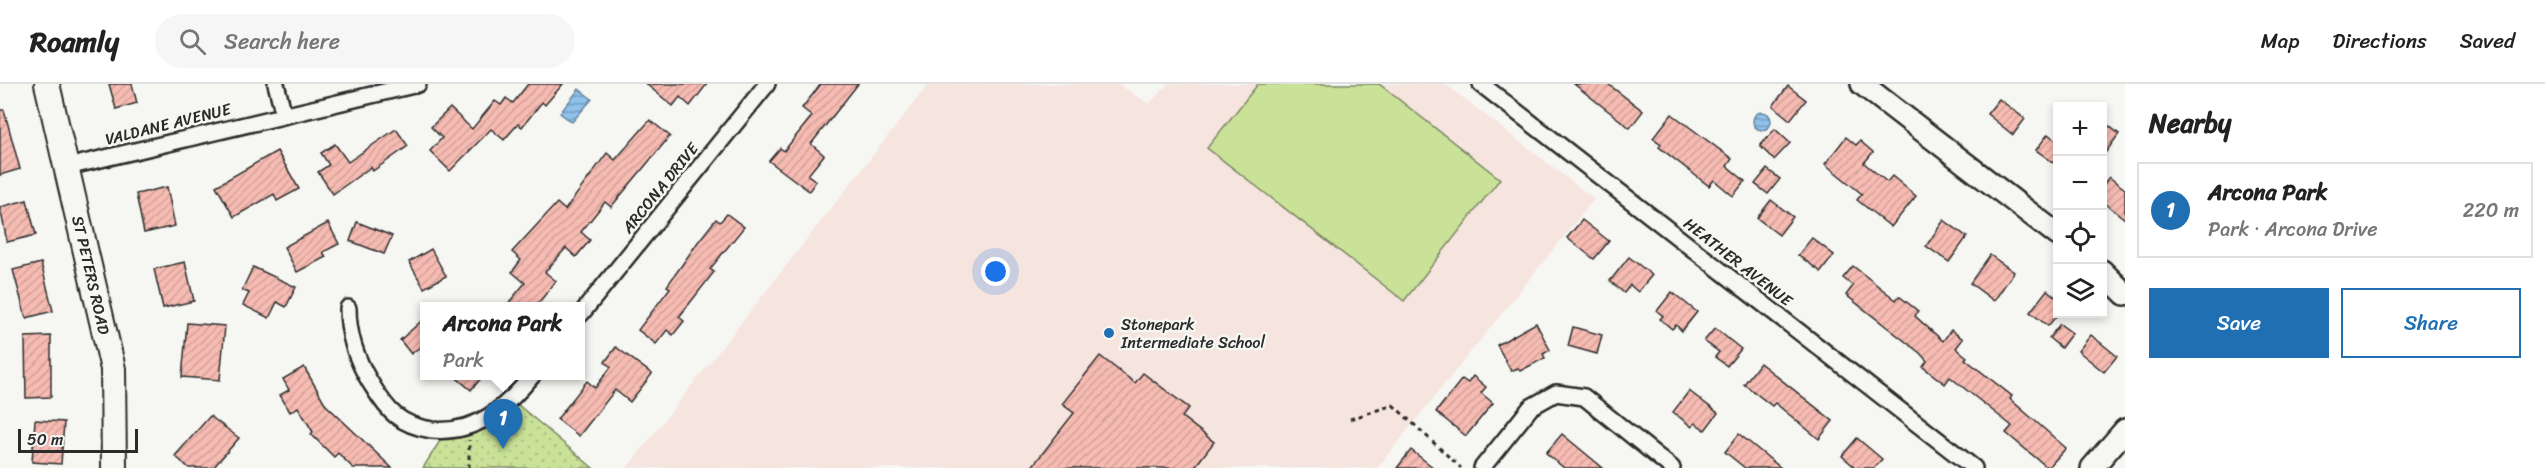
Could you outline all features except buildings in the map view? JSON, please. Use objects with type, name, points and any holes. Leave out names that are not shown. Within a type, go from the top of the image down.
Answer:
[{"type":"main road","name":"ST PETERS ROAD","points":[[47,84],[113,369],[114,468]]},
{"type":"main road","points":[[1862,84],[2053,231]]},
{"type":"main road","points":[[2107,272],[2125,282]]},
{"type":"main road","points":[[2107,274],[2125,294]]},
{"type":"main road","points":[[2092,468],[2122,430]]},
{"type":"street","points":[[276,84],[284,115]]},
{"type":"street","name":"VALDANE AVENUE","points":[[67,167],[418,84]]},
{"type":"street","name":"ARCONA DRIVE","points":[[585,309],[767,84]]},
{"type":"street","name":"HEATHER AVENUE","points":[[1481,84],[1974,468]]},
{"type":"street","points":[[348,308],[348,326],[360,366],[379,397],[395,415],[416,428],[446,431],[483,421],[502,408],[527,380]]},
{"type":"street","points":[[1482,468],[1531,407],[1556,393],[1584,397],[1672,468]]},
{"type":"path","points":[[1350,418],[1393,405],[1461,468]]},
{"type":"path","points":[[469,468],[470,426]]},
{"type":"shaded area","name":"Stonepark Intermediate School","points":[[929,84],[1118,84],[1149,104],[1168,84],[1445,84],[1594,199],[1377,468],[627,468]]},
{"type":"green space","points":[[1258,84],[1379,84],[1500,179],[1404,301],[1207,148]]},
{"type":"green space","points":[[511,399],[593,468],[423,468],[446,431]]},
{"type":"water","points":[[579,89],[592,99],[572,122],[560,113]]},
{"type":"water","points":[[1762,112],[1768,115],[1771,121],[1768,127],[1762,130],[1756,127],[1753,121],[1756,115]]},
{"type":"place","name":"Stonepark Intermediate School","points":[[1109,333]]},
{"type":"place","name":"Arcona Park","points":[[503,449]]}]
